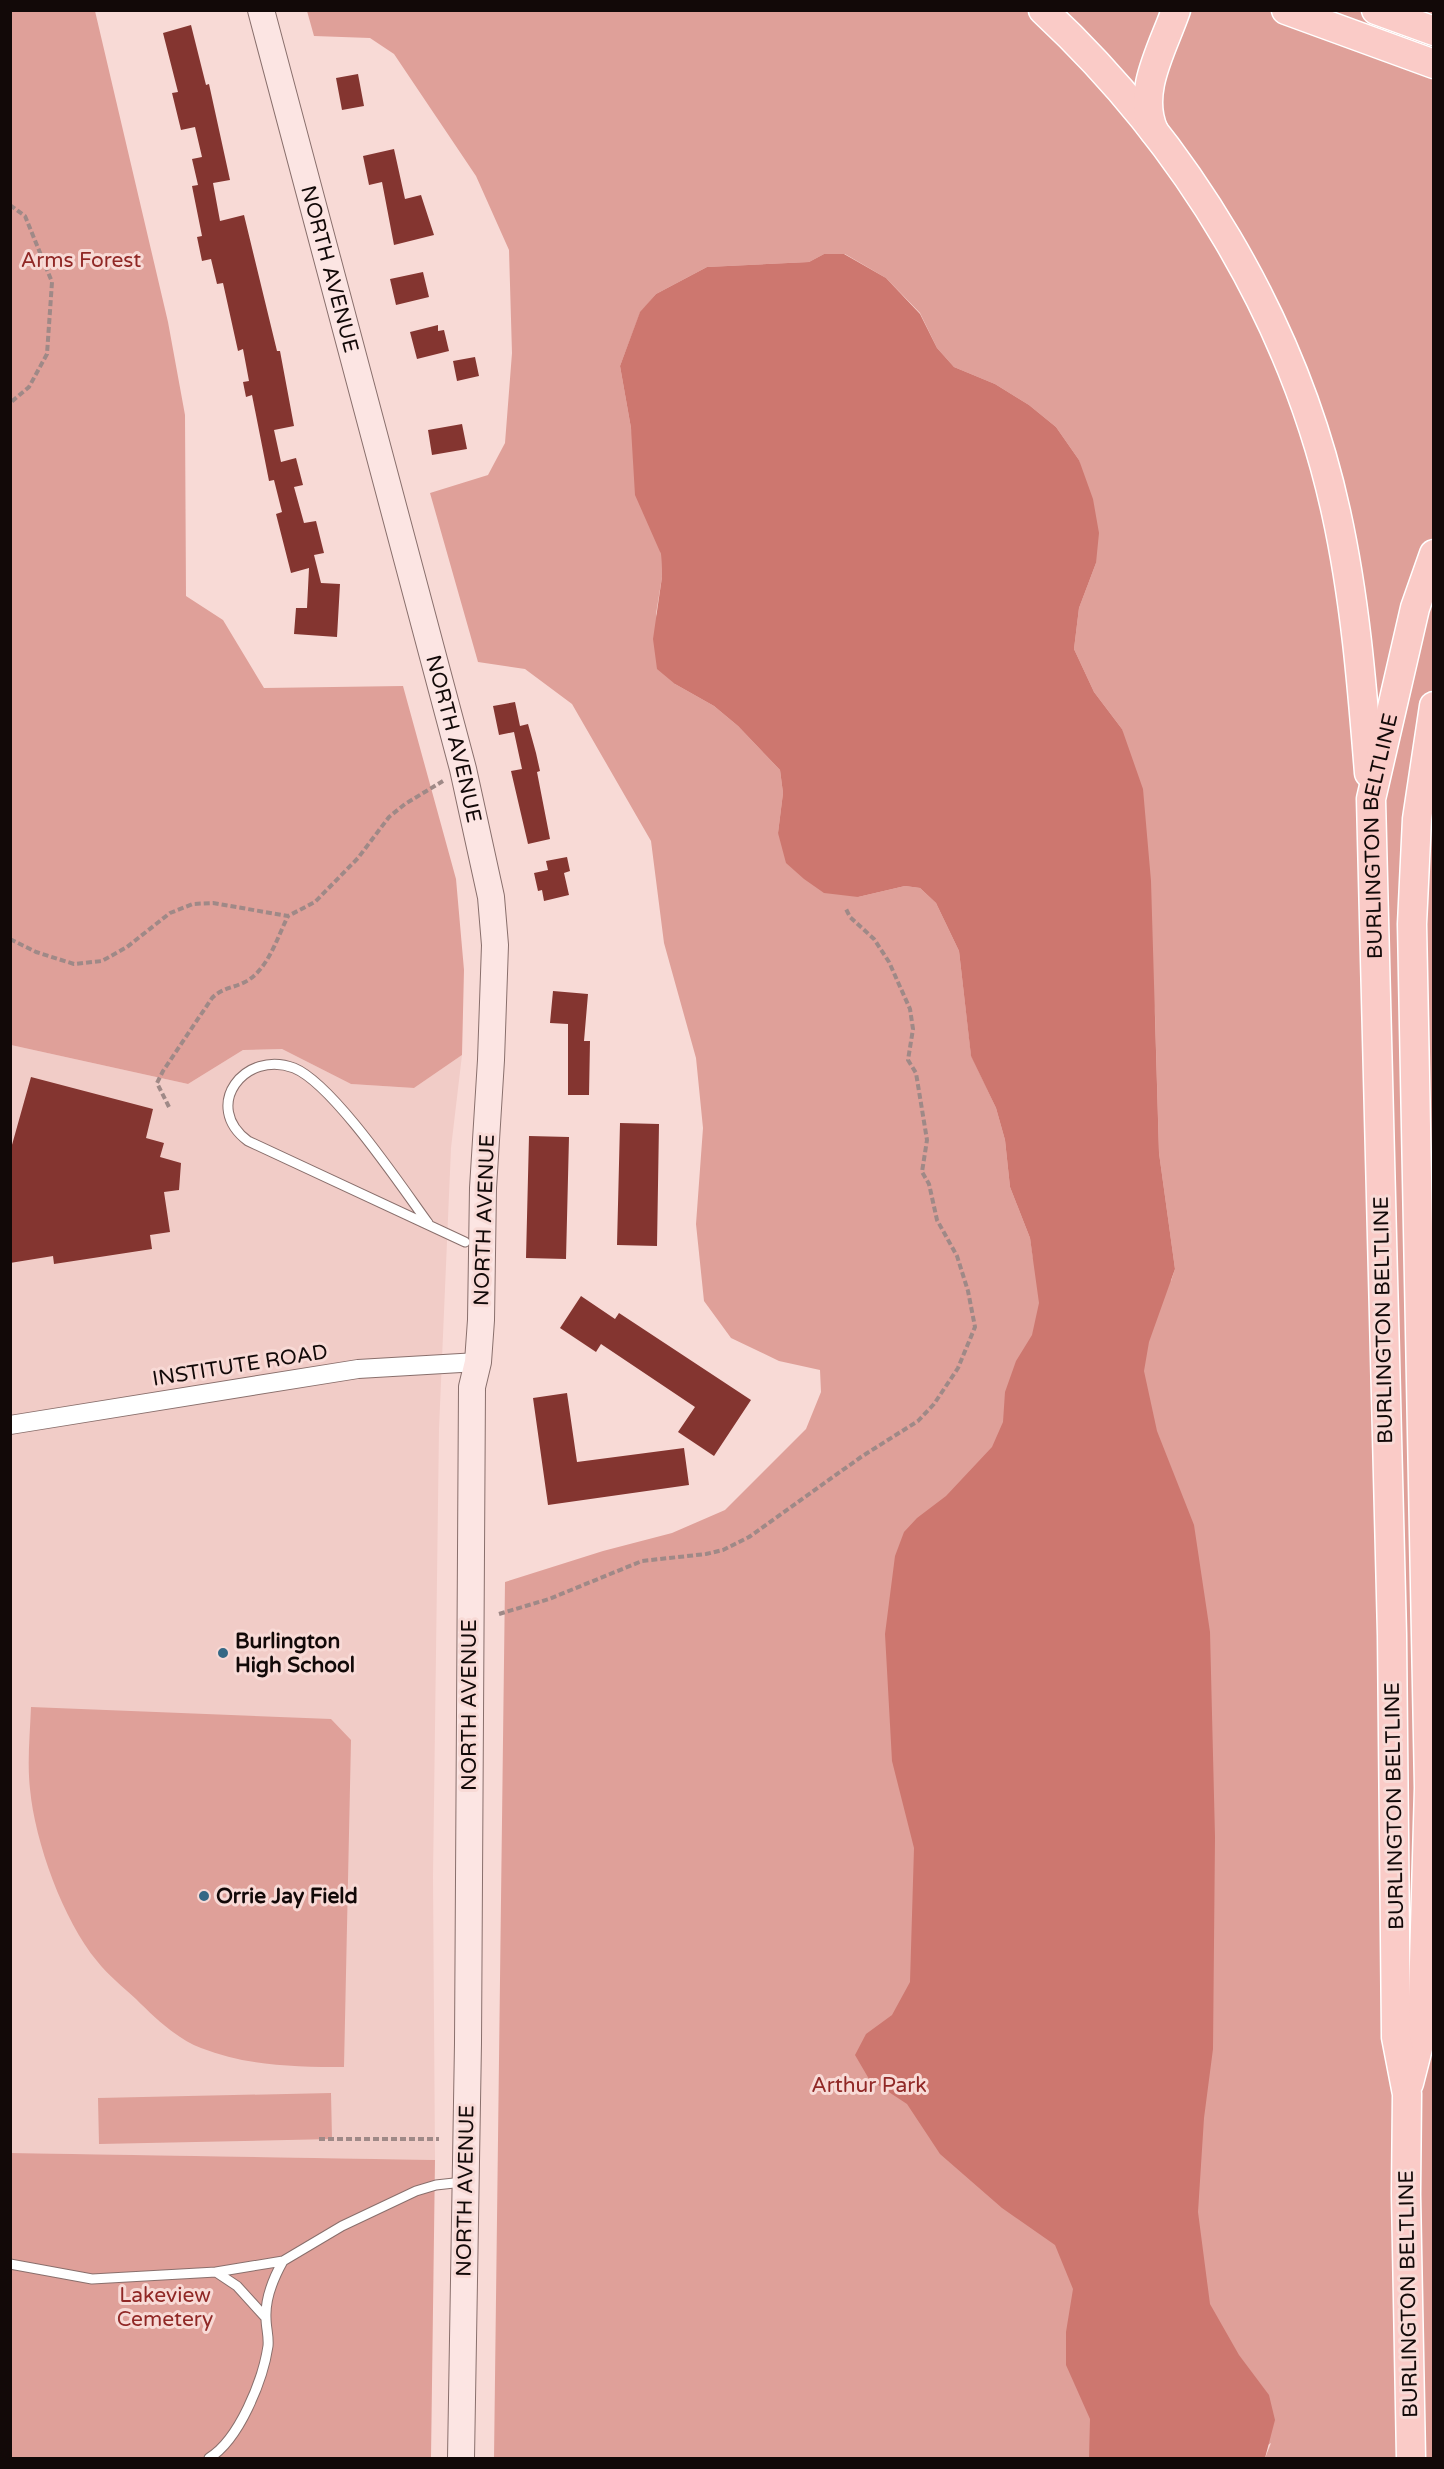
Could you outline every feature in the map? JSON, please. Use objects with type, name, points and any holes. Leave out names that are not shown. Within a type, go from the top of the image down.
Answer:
[{"type":"main road","name":"NORTH AVENUE","points":[[261,10],[463,770],[491,897],[495,945],[483,1188],[478,1362],[472,1387],[461,2458]]},
{"type":"main road","points":[[1042,10],[1098,67],[1162,145]]},
{"type":"main road","points":[[1176,10],[1153,74],[1147,102],[1150,123],[1162,145],[1252,280],[1286,352],[1314,429],[1336,510],[1348,572],[1357,635],[1371,799]]},
{"type":"main road","points":[[1286,10],[1434,64]]},
{"type":"main road","points":[[1376,10],[1434,32]]},
{"type":"main road","name":"BURLINGTON BELTLINE","points":[[1411,2458],[1407,2094],[1396,2037],[1392,1635],[1371,799],[1415,608],[1434,554]]},
{"type":"main road","name":"BURLINGTON BELTLINE","points":[[1407,2094],[1422,2032],[1429,1788],[1412,924],[1417,819],[1434,706]]},
{"type":"main road","points":[[1422,1488],[1434,1321]]},
{"type":"street","name":"INSTITUTE ROAD","points":[[10,1425],[358,1369],[478,1362]]},
{"type":"lane","points":[[428,1222],[334,1101],[315,1082],[294,1068],[274,1064],[253,1068],[238,1079],[229,1095],[228,1115],[235,1131],[248,1141],[428,1222],[465,1242]]},
{"type":"lane","points":[[10,2264],[92,2279],[216,2272],[283,2261],[342,2226],[416,2191],[436,2185],[465,2182]]},
{"type":"lane","points":[[212,2457],[239,2422],[257,2388],[266,2362],[268,2342],[266,2318],[274,2276],[283,2261]]},
{"type":"lane","points":[[216,2272],[237,2286],[266,2318]]},
{"type":"path","points":[[10,206],[25,216],[52,282],[47,354],[29,387],[10,403]]},
{"type":"path","points":[[169,1107],[157,1083],[212,998],[220,990],[244,982],[260,972],[288,916],[315,902],[358,858],[389,818],[405,804],[463,770]]},
{"type":"path","points":[[10,939],[36,952],[74,964],[102,961],[127,947],[170,913],[193,904],[213,903],[288,916]]},
{"type":"path","points":[[500,1614],[549,1599],[642,1562],[706,1554],[723,1550],[749,1537],[861,1457],[918,1420],[934,1404],[958,1368],[975,1327],[968,1291],[957,1256],[937,1220],[928,1185],[922,1172],[927,1140],[916,1073],[908,1060],[914,1029],[910,1009],[889,962],[874,939],[850,917],[845,907]]},
{"type":"path","points":[[320,2139],[439,2139]]},
{"type":"shaded area","points":[[824,254],[844,254],[886,278],[920,314],[937,348],[954,367],[995,384],[1029,405],[1056,427],[1079,460],[1093,499],[1099,533],[1096,563],[1079,608],[1074,649],[1094,692],[1122,729],[1143,789],[1151,881],[1159,1153],[1175,1269],[1149,1342],[1144,1371],[1157,1431],[1194,1525],[1210,1632],[1215,1837],[1213,2049],[1204,2118],[1198,2212],[1210,2304],[1239,2355],[1269,2395],[1275,2420],[1265,2458],[1089,2458],[1090,2419],[1066,2365],[1066,2332],[1073,2289],[1055,2245],[1002,2208],[940,2154],[907,2104],[869,2079],[855,2055],[866,2034],[892,2015],[910,1982],[914,1848],[892,1761],[885,1634],[895,1556],[904,1532],[917,1518],[946,1496],[992,1447],[1003,1422],[1005,1392],[1016,1361],[1032,1335],[1039,1303],[1030,1238],[1010,1187],[1005,1140],[996,1108],[971,1056],[959,951],[936,903],[920,888],[905,886],[858,897],[824,893],[804,879],[786,863],[778,833],[783,793],[780,770],[738,726],[714,706],[675,684],[657,669],[653,639],[662,577],[661,554],[635,495],[631,428],[620,366],[640,312],[656,294],[707,267],[809,262]]},
{"type":"shaded area","name":"Burlington High School","points":[[11,1045],[188,1084],[243,1050],[282,1049],[351,1084],[414,1088],[462,1055],[451,1148],[439,1429],[433,1877],[435,2160],[11,2153]]},
{"type":"green space","name":"Arms Forest","points":[[11,10],[95,11],[168,322],[185,415],[186,596],[223,620],[264,688],[403,686],[456,879],[464,970],[462,1055],[414,1088],[351,1084],[282,1049],[243,1050],[188,1084],[11,1045]]},
{"type":"green space","name":"Arthur Park","points":[[307,11],[1433,11],[1433,2458],[1265,2458],[1271,2443],[1247,2458],[494,2458],[505,1582],[603,1551],[672,1533],[725,1510],[806,1429],[821,1392],[820,1370],[779,1361],[731,1338],[704,1301],[696,1224],[703,1128],[696,1058],[664,943],[651,841],[572,704],[525,669],[478,662],[430,493],[488,475],[505,443],[512,353],[509,250],[476,176],[394,54],[370,38],[314,36]],"holes":[[[824,254],[845,254],[886,278],[920,313],[937,348],[954,367],[995,384],[1029,405],[1056,427],[1079,460],[1096,563],[1079,608],[1074,649],[1094,692],[1122,729],[1155,1015],[1159,1153],[1175,1269],[1171,1281],[1033,1258],[1030,1238],[1010,1187],[1005,1140],[996,1108],[971,1055],[959,951],[936,903],[920,888],[905,886],[858,897],[778,833],[783,793],[780,770],[738,726],[714,706],[675,684],[656,614],[662,577],[661,554],[631,428],[620,366],[640,313],[656,294],[707,267],[809,262]]]},
{"type":"green space","name":"Orrie Jay Field","points":[[31,1707],[331,1719],[351,1740],[344,2067],[289,2066],[254,2062],[201,2048],[166,2027],[101,1966],[85,1944],[62,1903],[44,1856],[33,1810],[29,1779]]},
{"type":"green space","points":[[331,2093],[332,2139],[99,2144],[98,2098]]},
{"type":"green space","name":"Lakeview Cemetery","points":[[11,2153],[435,2160],[431,2458],[11,2458]]},
{"type":"building","points":[[191,25],[206,85],[209,84],[230,180],[213,183],[220,221],[244,215],[277,351],[280,351],[294,426],[274,430],[281,462],[296,458],[303,485],[294,487],[304,523],[316,521],[324,553],[314,555],[321,583],[340,584],[337,637],[294,634],[296,608],[307,608],[309,568],[291,573],[276,514],[282,512],[274,480],[269,481],[252,395],[246,397],[243,382],[249,381],[243,349],[238,351],[223,283],[217,284],[211,259],[202,261],[197,237],[202,236],[192,186],[198,185],[192,159],[202,157],[195,127],[181,130],[172,93],[178,92],[163,33]]},
{"type":"building","points":[[358,74],[364,106],[342,110],[336,78]]},
{"type":"building","points":[[394,149],[405,199],[421,195],[434,235],[394,245],[382,182],[369,185],[363,156]]},
{"type":"building","points":[[423,272],[429,297],[396,305],[390,279]]},
{"type":"building","points":[[438,325],[438,331],[444,330],[449,351],[417,359],[410,332]]},
{"type":"building","points":[[475,357],[479,376],[457,381],[453,361]]},
{"type":"building","points":[[462,424],[467,449],[432,455],[428,430]]},
{"type":"building","points":[[515,702],[520,726],[528,724],[536,753],[540,771],[537,772],[550,839],[528,844],[511,771],[522,769],[514,732],[499,735],[493,706]]},
{"type":"building","points":[[567,857],[570,871],[564,873],[569,895],[544,901],[542,890],[538,891],[534,873],[548,870],[546,861]]},
{"type":"building","points":[[553,991],[588,994],[584,1041],[590,1041],[589,1095],[568,1095],[568,1024],[550,1023]]},
{"type":"building","points":[[31,1077],[153,1109],[146,1138],[164,1143],[160,1157],[181,1163],[179,1190],[164,1192],[170,1232],[150,1235],[152,1249],[54,1264],[53,1256],[10,1263],[10,1152]]},
{"type":"building","points":[[620,1123],[659,1124],[657,1246],[617,1245]]},
{"type":"building","points":[[529,1136],[569,1137],[566,1259],[526,1258]]},
{"type":"building","points":[[581,1296],[615,1319],[619,1313],[751,1400],[714,1456],[678,1432],[695,1407],[601,1344],[596,1352],[560,1328]]},
{"type":"building","points":[[567,1393],[577,1462],[684,1448],[689,1485],[548,1505],[533,1398]]},
{"type":"place","name":"Burlington High School","points":[[223,1653]]},
{"type":"place","name":"Orrie Jay Field","points":[[204,1896]]}]
